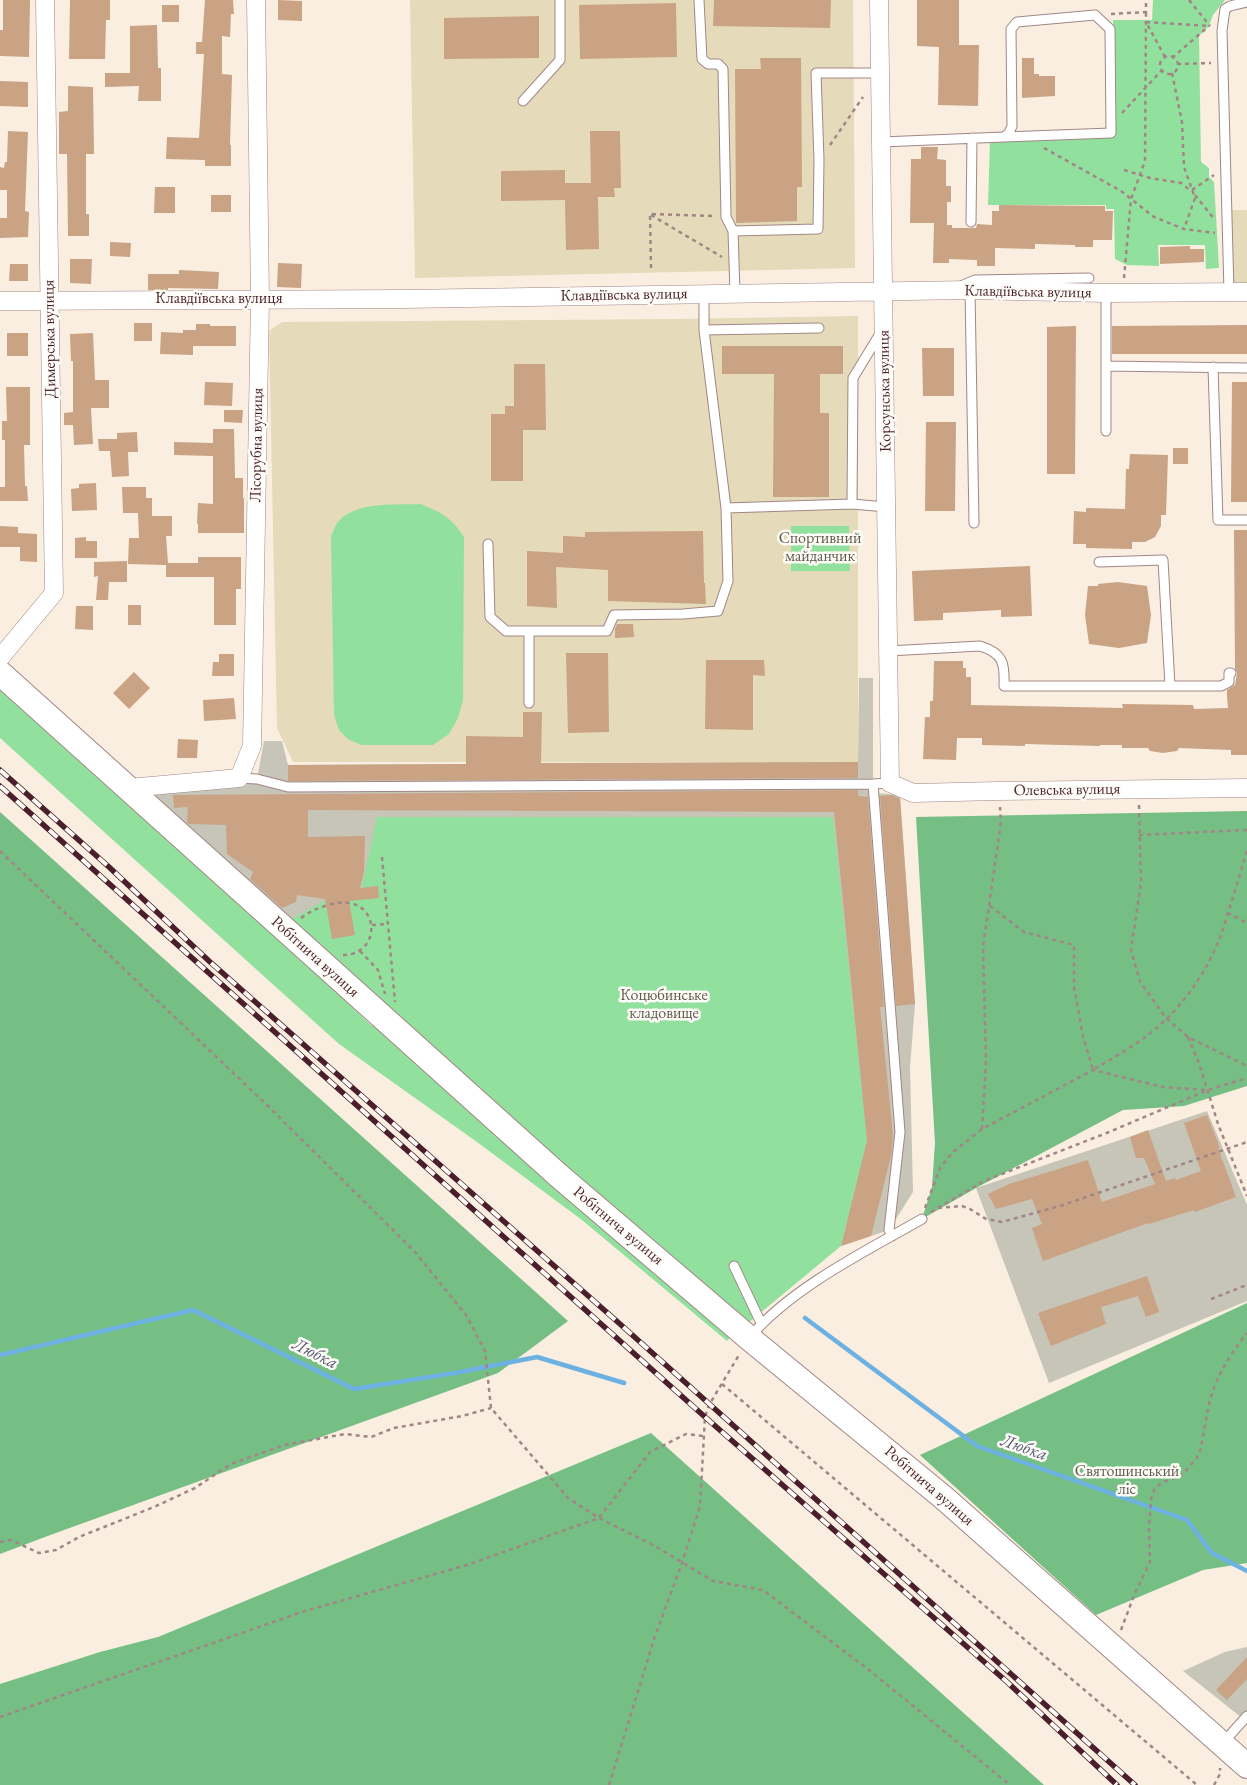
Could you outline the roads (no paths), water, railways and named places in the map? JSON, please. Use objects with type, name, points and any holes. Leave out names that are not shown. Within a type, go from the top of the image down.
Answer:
[{"type":"street","name":"Димерська вулиця","points":[[0,658],[54,593],[45,0]]},
{"type":"street","name":"Лісорубна вулиця","points":[[239,778],[252,746],[260,299],[256,0]]},
{"type":"street","name":"Корсунська вулиця","points":[[879,0],[888,651],[881,783]]},
{"type":"street","name":"Клавдіївська вулиця","points":[[0,301],[404,299],[970,290],[1115,293],[1247,292]]},
{"type":"street","name":"Робітнича вулиця","points":[[0,673],[558,1175],[755,1330],[1247,1766]]},
{"type":"street","points":[[129,788],[239,778]]},
{"type":"street","name":"Олевська вулиця","points":[[881,783],[913,793],[998,790],[1247,788]]},
{"type":"lane","points":[[523,101],[560,60],[560,0]]},
{"type":"lane","points":[[700,0],[702,59],[708,64],[718,64],[723,69],[726,217],[733,231],[735,294]]},
{"type":"lane","points":[[1229,292],[1222,31],[1225,9],[1247,2]]},
{"type":"lane","points":[[881,142],[1111,133],[1110,30],[1095,16],[1017,22],[1010,30],[1012,126],[1009,133],[1004,137]]},
{"type":"lane","points":[[733,231],[818,229],[820,160],[816,73],[880,73]]},
{"type":"lane","points":[[971,222],[972,138]]},
{"type":"lane","points":[[951,291],[974,280],[1089,278]]},
{"type":"lane","points":[[970,290],[974,523]]},
{"type":"lane","points":[[1106,431],[1106,366],[1115,293]]},
{"type":"lane","points":[[488,544],[490,617],[506,631],[608,631],[614,614],[683,614],[718,611],[728,581],[726,508],[704,330],[704,294]]},
{"type":"lane","points":[[704,330],[819,328]]},
{"type":"lane","points":[[852,504],[853,378],[884,328]]},
{"type":"lane","points":[[1106,366],[1247,368]]},
{"type":"lane","points":[[1213,367],[1218,520],[1247,520]]},
{"type":"lane","points":[[726,508],[852,504],[886,507]]},
{"type":"lane","points":[[1099,562],[1163,560],[1170,686]]},
{"type":"lane","points":[[529,631],[529,703]]},
{"type":"lane","points":[[888,651],[980,646],[992,650],[1000,657],[1005,667],[1004,686],[1221,686],[1228,682],[1229,674],[1231,673]]},
{"type":"lane","points":[[239,778],[257,778],[288,786],[881,783],[900,1132],[889,1230],[892,1236]]},
{"type":"lane","points":[[734,1266],[755,1330],[825,1275],[922,1219]]},
{"type":"lane","points":[[1222,1745],[1247,1716]]},
{"type":"waterway","name":"Любка","points":[[0,1355],[193,1310],[354,1389],[455,1373],[537,1357],[624,1383]]},
{"type":"waterway","name":"Любка","points":[[805,1318],[977,1446],[1187,1520],[1212,1553],[1247,1571]]},
{"type":"railway","points":[[0,770],[109,867],[209,961],[620,1324],[1135,1785]]},
{"type":"railway","points":[[0,786],[705,1417],[1006,1681],[1117,1785]]},
{"type":"park label","name":"Спортивний майданчик","points":[[820,548]]},
{"type":"park label","name":"Коцюбинське кладовище","points":[[664,1005]]},
{"type":"park label","name":"Святошинський ліс","points":[[1127,1481]]}]
